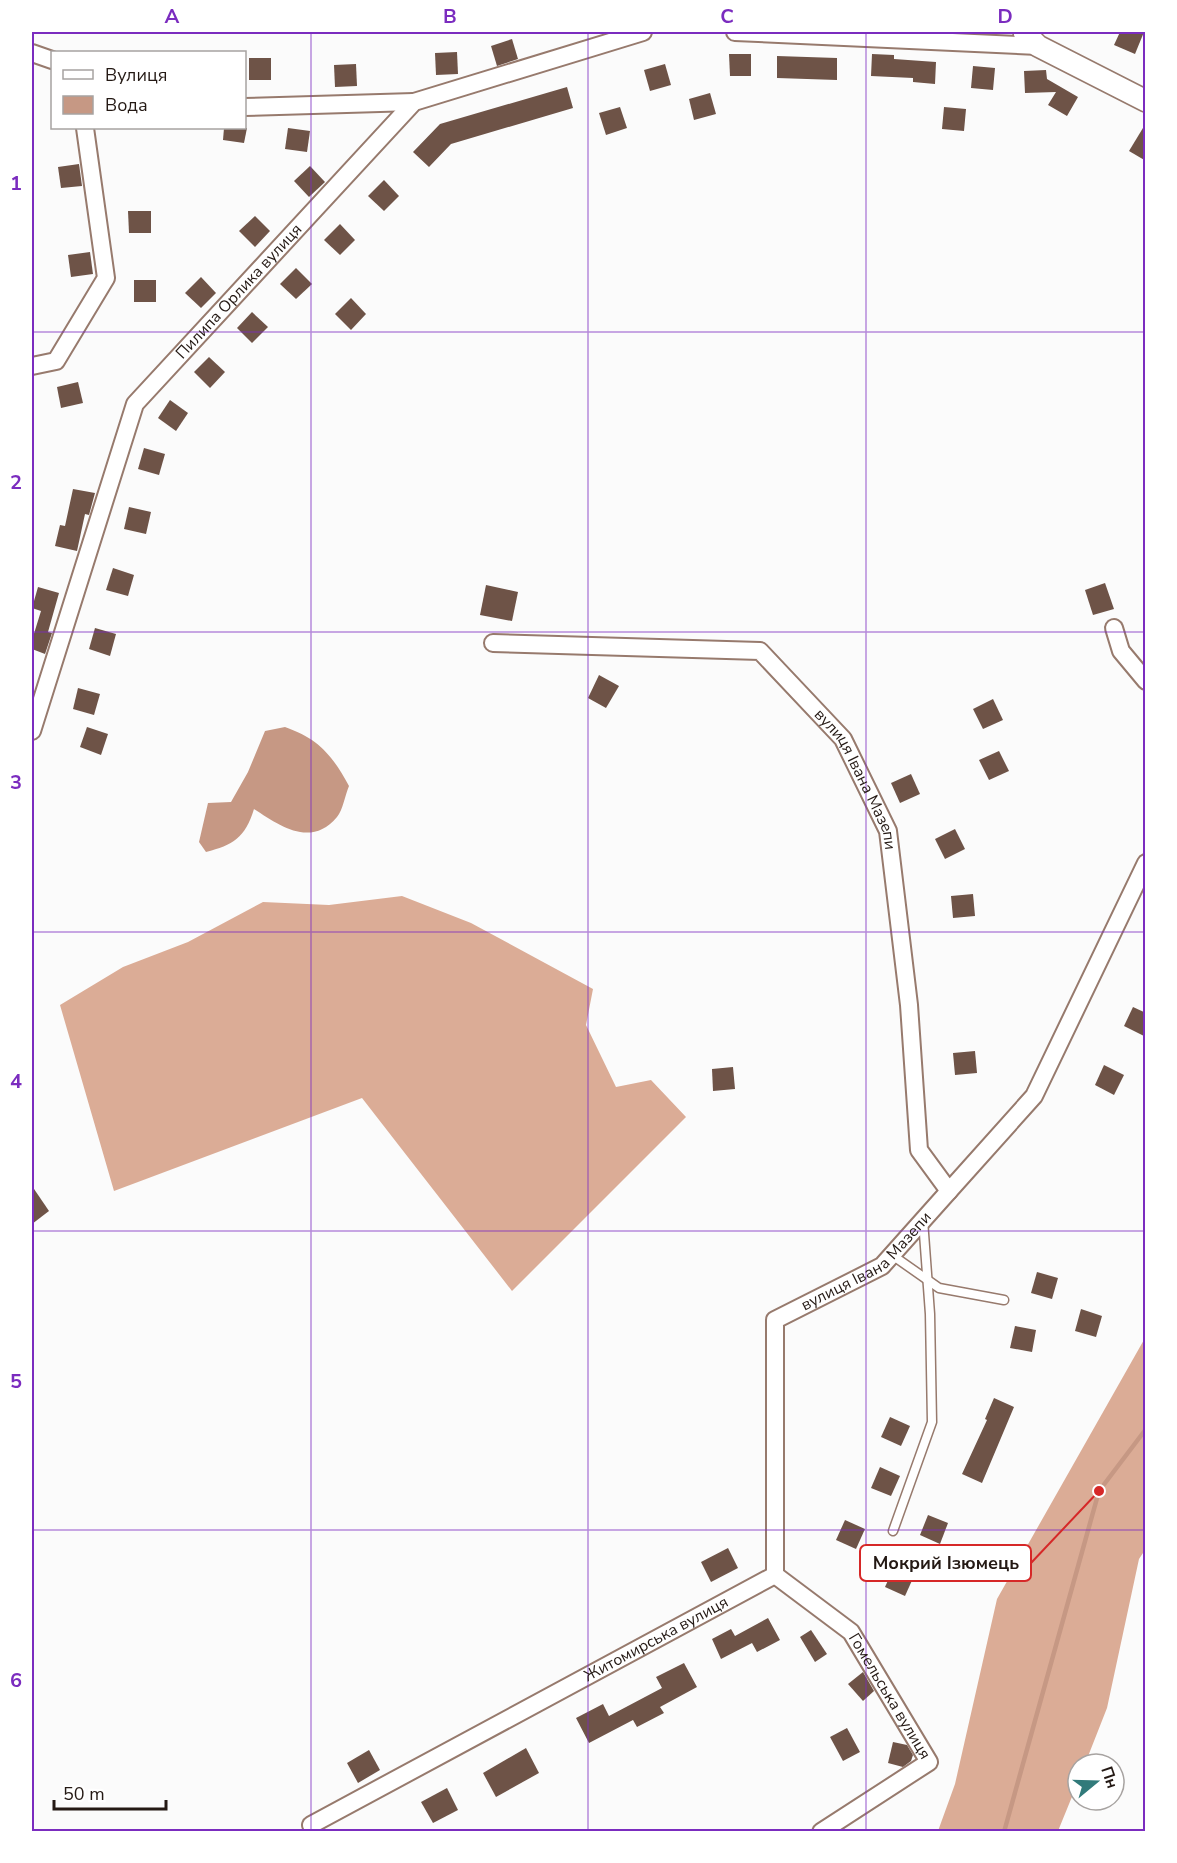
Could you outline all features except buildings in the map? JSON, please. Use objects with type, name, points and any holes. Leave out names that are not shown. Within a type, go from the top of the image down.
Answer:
[{"type":"street","points":[[246,107],[414,102],[643,32]]},
{"type":"street","points":[[735,32],[1031,39],[1146,101]]},
{"type":"street","points":[[32,53],[51,60]]},
{"type":"street","name":"Пилипа Орлика вулиця","points":[[32,731],[135,404],[414,102]]},
{"type":"street","points":[[32,366],[56,361],[106,278],[85,129]]},
{"type":"street","points":[[1114,628],[1121,651],[1146,681]]},
{"type":"street","name":"вулиця Івана Мазепи","points":[[493,643],[760,651],[843,739],[888,831],[909,1005],[919,1149],[949,1191]]},
{"type":"street","name":"вулиця Івана Мазепи","points":[[775,1575],[775,1320],[882,1266],[1034,1096],[1146,863]]},
{"type":"street","name":"Житомирська вулиця","points":[[311,1825],[775,1575]]},
{"type":"street","name":"Гомельська вулиця","points":[[775,1575],[851,1632],[929,1762],[821,1832]]},
{"type":"lane","points":[[893,1531],[932,1422],[928,1281],[923,1220]]},
{"type":"lane","points":[[892,1255],[939,1288],[1004,1300]]},
{"type":"shaded area","points":[[402,896],[471,923],[593,989],[586,1025],[616,1087],[651,1080],[686,1117],[512,1291],[362,1098],[114,1191],[60,1005],[123,967],[188,942],[263,902],[329,905]]},
{"type":"shaded area","points":[[1145,1338],[1145,1550],[1139,1559],[1107,1708],[1090,1752],[1066,1752],[1066,1811],[1058,1831],[938,1831],[955,1784],[997,1599]]},
{"type":"water","points":[[285,727],[316,743],[343,775],[349,786],[339,814],[327,826],[306,833],[274,822],[254,809],[246,827],[237,839],[206,852],[199,842],[208,803],[231,802],[248,772],[265,731]]},
{"type":"waterway","points":[[1004,1832],[1099,1491],[1146,1429]]},
{"type":"place","name":"Мокрий Ізюмець","points":[[1099,1491]]}]
